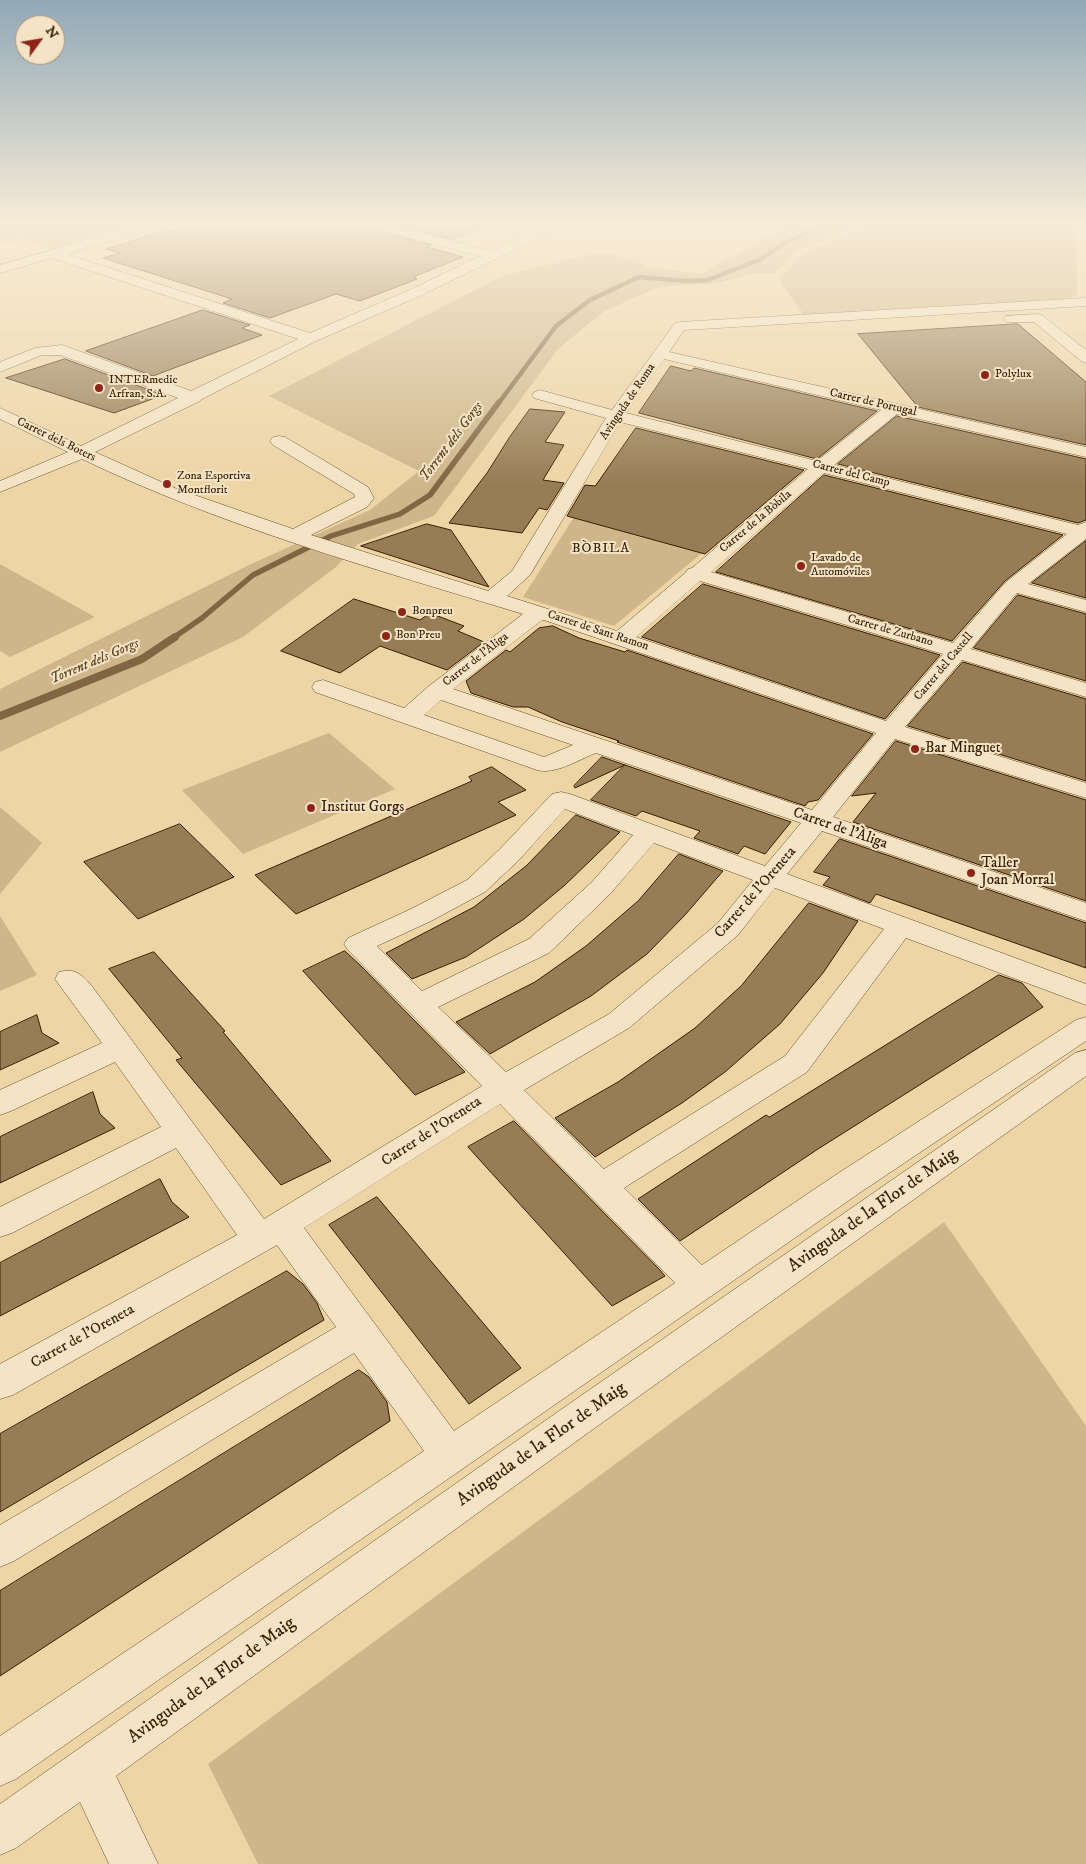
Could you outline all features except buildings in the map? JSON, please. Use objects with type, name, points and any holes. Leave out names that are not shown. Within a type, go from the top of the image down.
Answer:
[{"type":"street","points":[[236,311],[311,338]]},
{"type":"street","points":[[2,483],[82,453],[311,338],[373,311]]},
{"type":"street","name":"Avinguda de Roma","points":[[497,594],[520,575],[617,416],[677,329],[685,325],[927,311]]},
{"type":"street","points":[[982,311],[992,320]]},
{"type":"street","points":[[831,331],[1037,318],[1086,358]]},
{"type":"street","points":[[0,367],[40,351],[62,350],[194,398]]},
{"type":"street","name":"Carrer de Portugal","points":[[660,354],[1086,452]]},
{"type":"street","name":"Carrer del Camp","points":[[540,395],[617,416],[1085,531]]},
{"type":"street","name":"Carrer de la Bòbila","points":[[621,638],[822,466],[894,408]]},
{"type":"street","name":"Carrer dels Boters","points":[[0,413],[112,468]]},
{"type":"street","points":[[279,442],[362,491],[365,498],[360,503],[302,537]]},
{"type":"street","name":"Carrer de Sant Ramon","points":[[112,468],[171,493],[344,551],[497,594],[534,610],[891,730],[1086,791]]},
{"type":"street","name":"Carrer del Castell","points":[[818,821],[891,730],[1013,586],[1085,531]]},
{"type":"street","name":"Carrer de Zurbano","points":[[695,573],[1086,690]]},
{"type":"street","points":[[1013,586],[1086,606]]},
{"type":"street","name":"Carrer de l'Àliga","points":[[408,717],[437,691],[535,615],[534,610]]},
{"type":"street","points":[[323,687],[545,765],[595,745]]},
{"type":"street","name":"Carrer de l'Àliga","points":[[437,691],[1086,912]]},
{"type":"street","points":[[700,1285],[358,944],[421,915],[476,886],[510,855],[561,800],[1086,995]]},
{"type":"street","name":"Carrer de l'Oreneta","points":[[0,1383],[270,1232],[503,1088],[619,1021],[728,929],[818,821]]},
{"type":"street","points":[[419,1004],[539,946],[601,888],[649,832]]},
{"type":"street","points":[[602,1186],[796,1064],[901,926]]},
{"type":"street","points":[[69,979],[181,1131],[360,1331],[450,1456]]},
{"type":"street","points":[[0,1764],[849,1183],[1086,1027]]},
{"type":"street","points":[[0,1103],[120,1047]]},
{"type":"street","name":"Avinguda de la Flor de Maig","points":[[0,1832],[572,1424],[1086,1061]]},
{"type":"street","points":[[0,1223],[181,1131]]},
{"type":"street","points":[[0,1547],[360,1331]]},
{"type":"street","points":[[88,1770],[134,1864]]},
{"type":"shaded area","points":[[434,311],[605,311],[558,349],[434,516],[358,544],[336,567],[243,637],[0,752],[0,689],[247,566],[370,510],[419,471],[269,396]]},
{"type":"shaded area","points":[[801,311],[870,311],[804,315]]},
{"type":"shaded area","points":[[574,517],[702,553],[614,626],[523,597]]},
{"type":"shaded area","points":[[0,564],[95,617],[10,657],[0,651]]},
{"type":"shaded area","points":[[329,733],[395,789],[243,854],[182,790]]},
{"type":"shaded area","points":[[0,807],[42,843],[0,894]]},
{"type":"shaded area","points":[[0,916],[37,975],[0,991]]},
{"type":"shaded area","points":[[944,1222],[1086,1426],[1086,1864],[258,1864],[208,1764]]},
{"type":"waterway","name":"Torrent dels Gorgs","points":[[498,404],[556,326],[576,311]]},
{"type":"waterway","name":"Torrent dels Gorgs","points":[[173,638],[202,618],[253,575],[331,536],[400,514],[430,495],[499,402]]},
{"type":"waterway","name":"Torrent dels Gorgs","points":[[0,716],[142,659],[175,637]]},
{"type":"place","name":"Polylux","points":[[985,375]]},
{"type":"place","name":"INTERmedic Arfran, S.A.","points":[[99,388]]},
{"type":"place","name":"Zona Esportiva Montflorit","points":[[167,484]]},
{"type":"place","name":"Lavado de Automóviles","points":[[801,566]]},
{"type":"place","name":"Bonpreu","points":[[402,612]]},
{"type":"place","name":"Bon Preu","points":[[386,636]]},
{"type":"place","name":"Bar Minguet","points":[[915,749]]},
{"type":"place","name":"Institut Gorgs","points":[[311,808]]},
{"type":"place","name":"Taller Joan Morral","points":[[971,873]]},
{"type":"district","name":"BÒBILA","points":[[601,549]]}]
